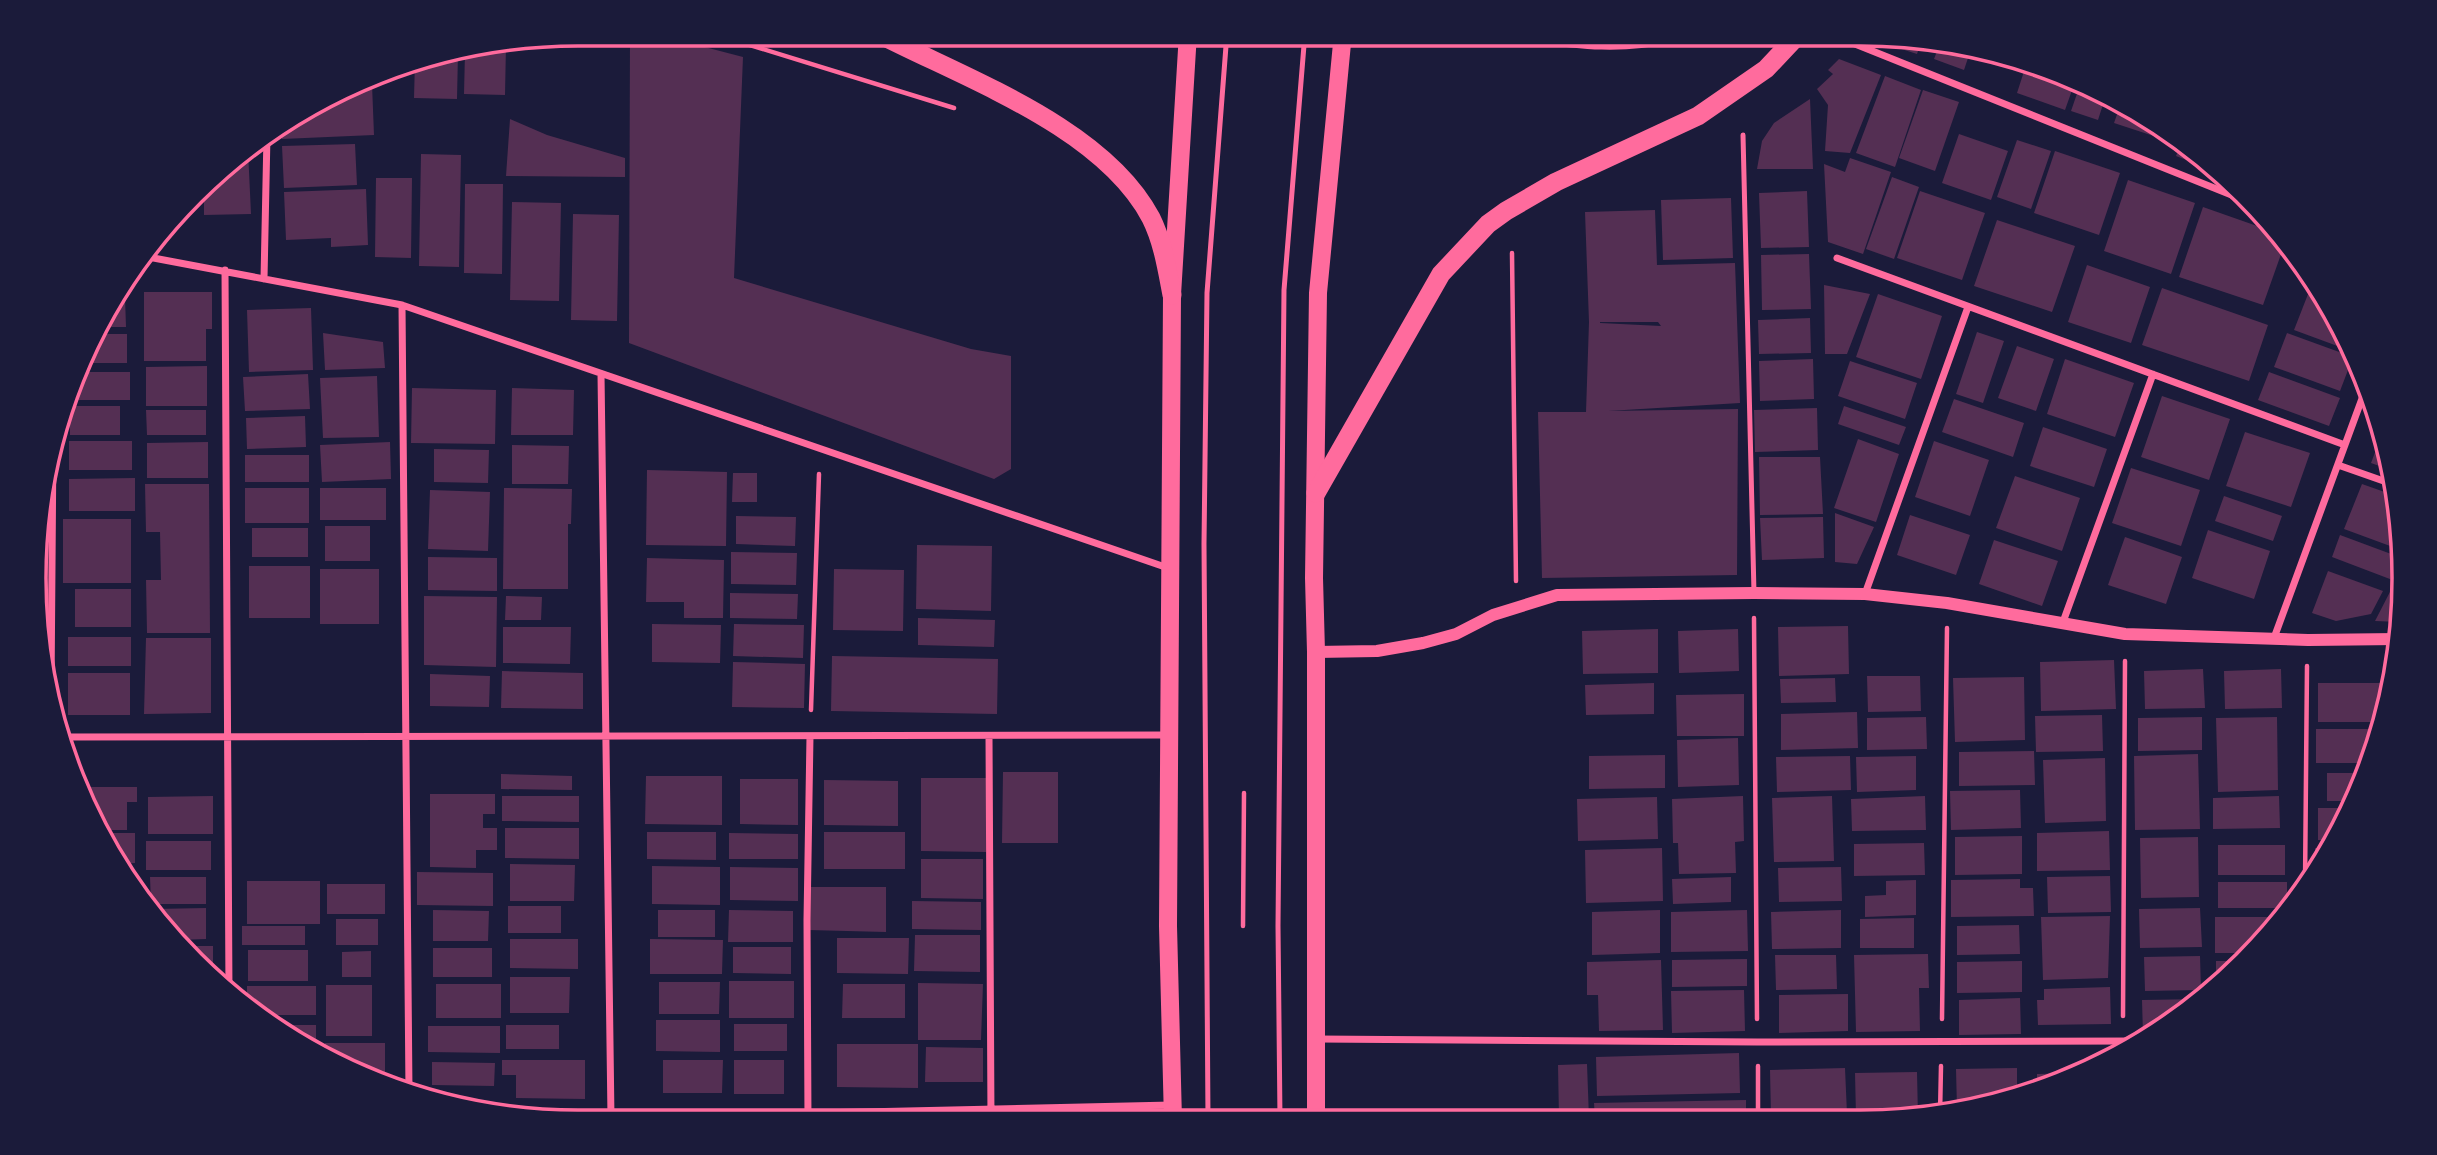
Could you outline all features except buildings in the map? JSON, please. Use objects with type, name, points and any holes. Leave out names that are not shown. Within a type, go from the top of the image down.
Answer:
[{"type":"highway","points":[[904,46],[978,82],[1083,143],[1116,172],[1151,218],[1163,251],[1172,295]]},
{"type":"highway","points":[[1316,493],[1441,274],[1488,224],[1556,182],[1698,116],[1766,69],[1788,46]]},
{"type":"main road","points":[[1173,1110],[1168,926],[1172,295],[1187,46]]},
{"type":"main road","points":[[1316,1110],[1318,293],[1342,46]]},
{"type":"street","points":[[1860,46],[2227,193]]},
{"type":"street","points":[[264,279],[267,146]]},
{"type":"street","points":[[152,258],[402,305],[1171,569]]},
{"type":"street","points":[[1837,258],[2345,445]]},
{"type":"street","points":[[225,270],[229,979]]},
{"type":"street","points":[[402,305],[409,1082]]},
{"type":"street","points":[[1865,594],[1968,307]]},
{"type":"street","points":[[601,374],[611,1110]]},
{"type":"street","points":[[2063,622],[2153,374]]},
{"type":"street","points":[[2274,638],[2361,401]]},
{"type":"street","points":[[2338,465],[2382,480]]},
{"type":"street","points":[[51,654],[53,493]]},
{"type":"street","points":[[1316,652],[1377,651],[1423,643],[1456,634],[1493,615],[1557,596],[1754,593],[1865,594],[1947,603],[2125,634],[2308,640],[2388,639]]},
{"type":"street","points":[[70,737],[1169,735]]},
{"type":"street","points":[[808,1110],[810,736]]},
{"type":"street","points":[[989,736],[991,1109]]},
{"type":"street","points":[[1315,1039],[2121,1041]]},
{"type":"street","points":[[968,1110],[1052,1110]]},
{"type":"lane","points":[[1208,1110],[1205,544],[1207,293],[1226,46]]},
{"type":"lane","points":[[1280,1110],[1278,926],[1284,290],[1304,46]]},
{"type":"lane","points":[[1743,135],[1754,593]]},
{"type":"path","points":[[753,46],[964,111],[978,82]]},
{"type":"path","points":[[1512,253],[1516,608]]},
{"type":"path","points":[[810,736],[820,449]]},
{"type":"path","points":[[1754,593],[1758,1110]]},
{"type":"path","points":[[1940,1103],[1947,603]]},
{"type":"path","points":[[2123,1040],[2125,634]]},
{"type":"path","points":[[2305,868],[2308,640]]},
{"type":"path","points":[[1243,926],[1244,793]]}]
